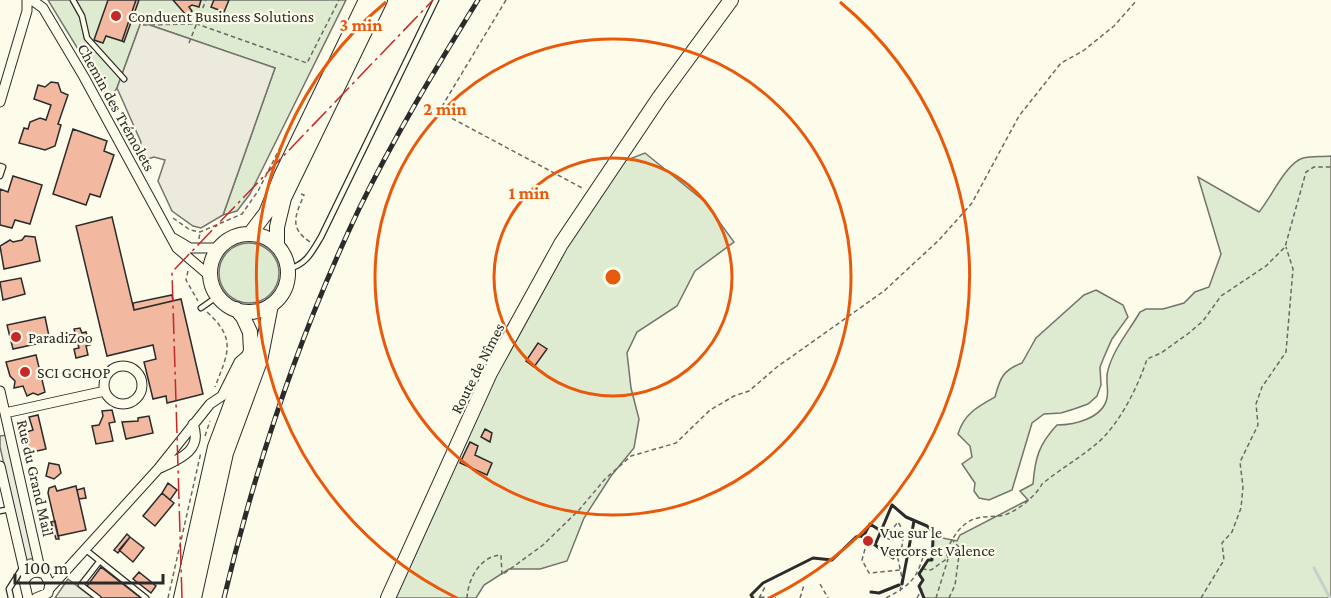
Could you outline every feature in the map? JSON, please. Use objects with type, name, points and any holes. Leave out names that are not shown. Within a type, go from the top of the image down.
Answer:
[{"type":"main road","points":[[250,234],[266,213],[286,164],[366,0]]},
{"type":"main road","points":[[277,246],[279,219],[284,198],[380,0]]},
{"type":"main road","name":"Route de Nîmes","points":[[388,598],[490,373],[561,244],[659,98],[731,0]]},
{"type":"main road","points":[[181,598],[215,447],[250,351],[250,332],[243,317],[218,296],[211,278],[212,260],[219,248],[229,239],[250,234],[264,237],[277,246],[283,253],[288,269],[284,290],[272,305],[260,362],[224,461],[194,598]]},
{"type":"main road","points":[[236,309],[254,311],[272,305]]},
{"type":"street","points":[[0,102],[27,11],[27,0]]},
{"type":"street","name":"Chemin des Trémolets","points":[[32,0],[43,8],[84,77],[169,234],[182,254],[211,278]]},
{"type":"street","points":[[169,234],[190,248],[219,248]]},
{"type":"street","points":[[40,596],[86,550],[158,469],[210,404],[222,396],[239,362],[250,351]]},
{"type":"street","points":[[118,367],[129,367],[141,378],[140,394],[127,404],[112,401],[105,391],[106,376],[118,367]]},
{"type":"street","name":"Rue du Grand Mail","points":[[0,391],[43,573],[49,579],[40,596],[24,586],[26,578],[24,566],[5,510],[0,466]]},
{"type":"street","points":[[0,424],[4,421],[3,411],[105,391]]},
{"type":"street","points":[[158,469],[184,457],[193,447],[196,434],[193,424]]},
{"type":"street","points":[[26,578],[33,572],[43,573],[69,568]]},
{"type":"lane","points":[[73,0],[81,16],[87,38],[124,79]]},
{"type":"lane","points":[[288,269],[301,265],[315,246],[436,0]]},
{"type":"lane","points":[[0,166],[3,167],[0,176]]},
{"type":"lane","points":[[201,308],[218,296]]},
{"type":"lane","points":[[86,550],[146,598]]},
{"type":"lane","points":[[98,598],[81,585],[99,562]]},
{"type":"lane","points":[[11,598],[9,589],[19,568],[24,566]]},
{"type":"path","points":[[189,43],[206,0]]},
{"type":"path","points":[[143,25],[197,24],[307,63],[339,0]]},
{"type":"path","points":[[506,0],[441,108],[442,113],[595,195]]},
{"type":"path","points":[[467,598],[470,579],[481,564],[492,556],[501,555],[502,575],[519,564],[543,545],[579,510],[605,478],[631,456],[676,443],[710,410],[734,396],[748,392],[777,367],[884,291],[939,240],[972,203],[1019,116],[1061,63],[1083,51],[1114,26],[1137,0]]},
{"type":"path","points":[[936,598],[948,558],[946,551],[967,522],[977,517],[1002,516],[1019,506],[1038,493],[1042,483],[1096,445],[1122,416],[1124,406],[1147,359],[1161,353],[1189,333],[1203,321],[1221,296],[1266,266],[1286,247],[1306,172],[1314,167],[1331,167]]},
{"type":"path","points":[[156,212],[166,211],[190,230],[204,232],[226,219],[242,214],[255,197],[264,178]]},
{"type":"path","points":[[297,192],[304,195],[296,218],[297,232],[315,246]]},
{"type":"path","points":[[1201,598],[1224,560],[1222,543],[1232,532],[1240,508],[1243,487],[1240,462],[1258,425],[1256,404],[1262,387],[1286,352],[1293,269],[1286,247]]},
{"type":"path","points":[[879,535],[889,541],[895,535],[891,531],[898,522],[905,536],[897,554],[901,570],[900,592]]},
{"type":"path","points":[[949,598],[955,585],[960,548],[952,541]]},
{"type":"path","points":[[886,598],[900,592],[914,581],[921,568],[926,547]]},
{"type":"path","points":[[865,549],[862,560],[869,573],[901,570]]},
{"type":"path","points":[[921,568],[931,570],[948,558]]},
{"type":"path","points":[[820,584],[828,598]]},
{"type":"path","points":[[800,598],[804,585]]},
{"type":"path","points":[[765,586],[760,597],[776,598]]},
{"type":"path","points":[[917,598],[922,589]]},
{"type":"green space","points":[[48,0],[346,0],[250,194],[237,211],[223,215],[275,68],[141,22],[117,88],[109,100]]},
{"type":"green space","points":[[645,153],[704,201],[734,242],[695,271],[677,306],[637,332],[627,353],[631,388],[639,419],[634,448],[611,476],[584,518],[567,561],[540,569],[509,569],[484,585],[476,598],[388,598],[490,373],[616,164]]},
{"type":"green space","points":[[1331,156],[1331,598],[924,598],[919,586],[923,580],[919,574],[928,560],[932,560],[933,539],[938,537],[957,541],[960,535],[1028,500],[1020,491],[1033,484],[1039,452],[1051,432],[1057,425],[1072,424],[1087,419],[1100,411],[1104,405],[1107,398],[1107,373],[1111,362],[1140,312],[1184,303],[1195,292],[1209,287],[1221,254],[1198,177],[1259,212],[1285,174],[1297,161],[1306,157]]},
{"type":"green space","points":[[249,243],[266,248],[274,256],[279,273],[274,290],[266,298],[249,303],[232,298],[224,290],[219,273],[224,256],[232,248]]},
{"type":"green space","points":[[1096,290],[1123,305],[1128,317],[1112,339],[1100,367],[1101,385],[1097,396],[1088,404],[1061,413],[1044,414],[1032,423],[1012,490],[989,500],[979,498],[974,491],[975,483],[962,464],[972,457],[970,446],[958,434],[964,421],[977,408],[995,397],[1003,376],[1010,369],[1022,363],[1036,338],[1084,295]]},
{"type":"shaded area","points":[[141,22],[275,68],[223,215],[201,228],[193,226],[172,211],[158,181],[165,160],[154,157],[144,160],[139,150],[141,142],[117,88]]},
{"type":"shaded area","points":[[7,435],[35,558],[26,560],[0,447],[0,436]]},
{"type":"shaded area","points":[[68,579],[93,598],[55,598]]},
{"type":"building","name":"Conduent Business Solutions","points":[[108,0],[136,0],[122,41],[106,36],[103,43],[94,40]]},
{"type":"building","points":[[136,0],[139,0],[124,42],[122,41]]},
{"type":"building","points":[[173,0],[201,0],[199,7],[192,5],[189,7],[192,11],[186,15]]},
{"type":"building","points":[[214,0],[229,0],[224,12],[211,7]]},
{"type":"building","points":[[51,82],[58,83],[61,92],[68,95],[58,124],[61,125],[55,146],[45,150],[19,143],[24,128],[28,129],[30,122],[40,118],[46,120],[51,105],[34,99],[38,85],[45,87]]},
{"type":"building","points":[[73,129],[107,141],[104,151],[114,155],[100,197],[90,194],[86,205],[53,194]]},
{"type":"building","points":[[13,176],[42,185],[30,224],[15,220],[12,228],[0,225],[0,189],[8,192]]},
{"type":"building","points":[[112,217],[134,310],[181,299],[203,394],[167,403],[166,396],[153,399],[144,362],[156,359],[153,345],[107,356],[76,226]]},
{"type":"building","points":[[25,236],[35,237],[40,261],[4,269],[0,246],[10,240],[13,242],[22,240]]},
{"type":"building","points":[[21,278],[25,294],[3,300],[0,282]]},
{"type":"building","points":[[172,295],[173,301],[134,310],[133,303]]},
{"type":"building","points":[[45,317],[50,341],[13,349],[7,325]]},
{"type":"building","points":[[80,328],[82,333],[86,332],[90,345],[86,346],[88,355],[76,358],[74,349],[79,348],[74,329]]},
{"type":"building","points":[[538,343],[547,349],[534,367],[526,361]]},
{"type":"building","name":"SCI GCHOP","points":[[36,355],[45,392],[27,396],[23,386],[14,388],[15,381],[10,376],[6,362]]},
{"type":"building","points":[[112,410],[115,422],[109,423],[113,441],[96,444],[92,426],[99,425],[103,416],[102,411]]},
{"type":"building","points":[[38,415],[46,449],[28,453],[23,433],[33,430],[29,417]]},
{"type":"building","points":[[149,416],[153,433],[126,439],[122,422],[138,421],[138,418]]},
{"type":"building","points":[[485,429],[492,433],[490,442],[481,437]]},
{"type":"building","points":[[470,442],[478,446],[475,455],[492,463],[487,475],[460,463]]},
{"type":"building","points":[[49,463],[59,465],[61,473],[54,479],[46,476]]},
{"type":"building","points":[[168,483],[177,490],[170,500],[162,493]]},
{"type":"building","points":[[55,486],[57,491],[76,486],[86,530],[58,536],[48,493],[49,488]]},
{"type":"building","points":[[84,488],[86,498],[79,499],[77,490]]},
{"type":"building","points":[[162,493],[174,503],[155,526],[143,516]]},
{"type":"building","points":[[55,521],[59,539],[56,539],[51,522]]},
{"type":"building","points":[[127,534],[130,537],[118,553],[114,550]]},
{"type":"building","points":[[130,537],[144,548],[133,562],[119,550]]},
{"type":"building","points":[[101,567],[141,598],[102,598],[87,586]]},
{"type":"building","points":[[139,572],[156,586],[151,593],[133,579]]},
{"type":"waterway","points":[[1314,568],[1330,598]]},
{"type":"railway","points":[[224,598],[265,449],[318,303],[359,209],[386,156],[478,0]]},
{"type":"wall","points":[[753,598],[751,595],[763,583],[813,558],[832,560],[856,537],[864,535],[870,524],[881,531],[892,505],[906,517],[927,526],[938,537],[933,539],[932,560],[928,560],[919,574],[923,580],[919,586],[924,598]]},
{"type":"wall","points":[[902,584],[914,521]]},
{"type":"wall","points":[[861,536],[875,545],[881,531]]},
{"type":"wall","points":[[875,545],[893,558]]},
{"type":"wall","points":[[871,592],[879,593],[899,585]]},
{"type":"power","points":[[182,598],[172,272],[433,0]]},
{"type":"place","name":"Conduent Business Solutions","points":[[116,16]]},
{"type":"place","name":"ParadiZoo","points":[[16,337]]},
{"type":"place","name":"SCI GCHOP","points":[[25,372]]},
{"type":"place","name":"Vue sur le Vercors et Valence","points":[[868,541]]}]
